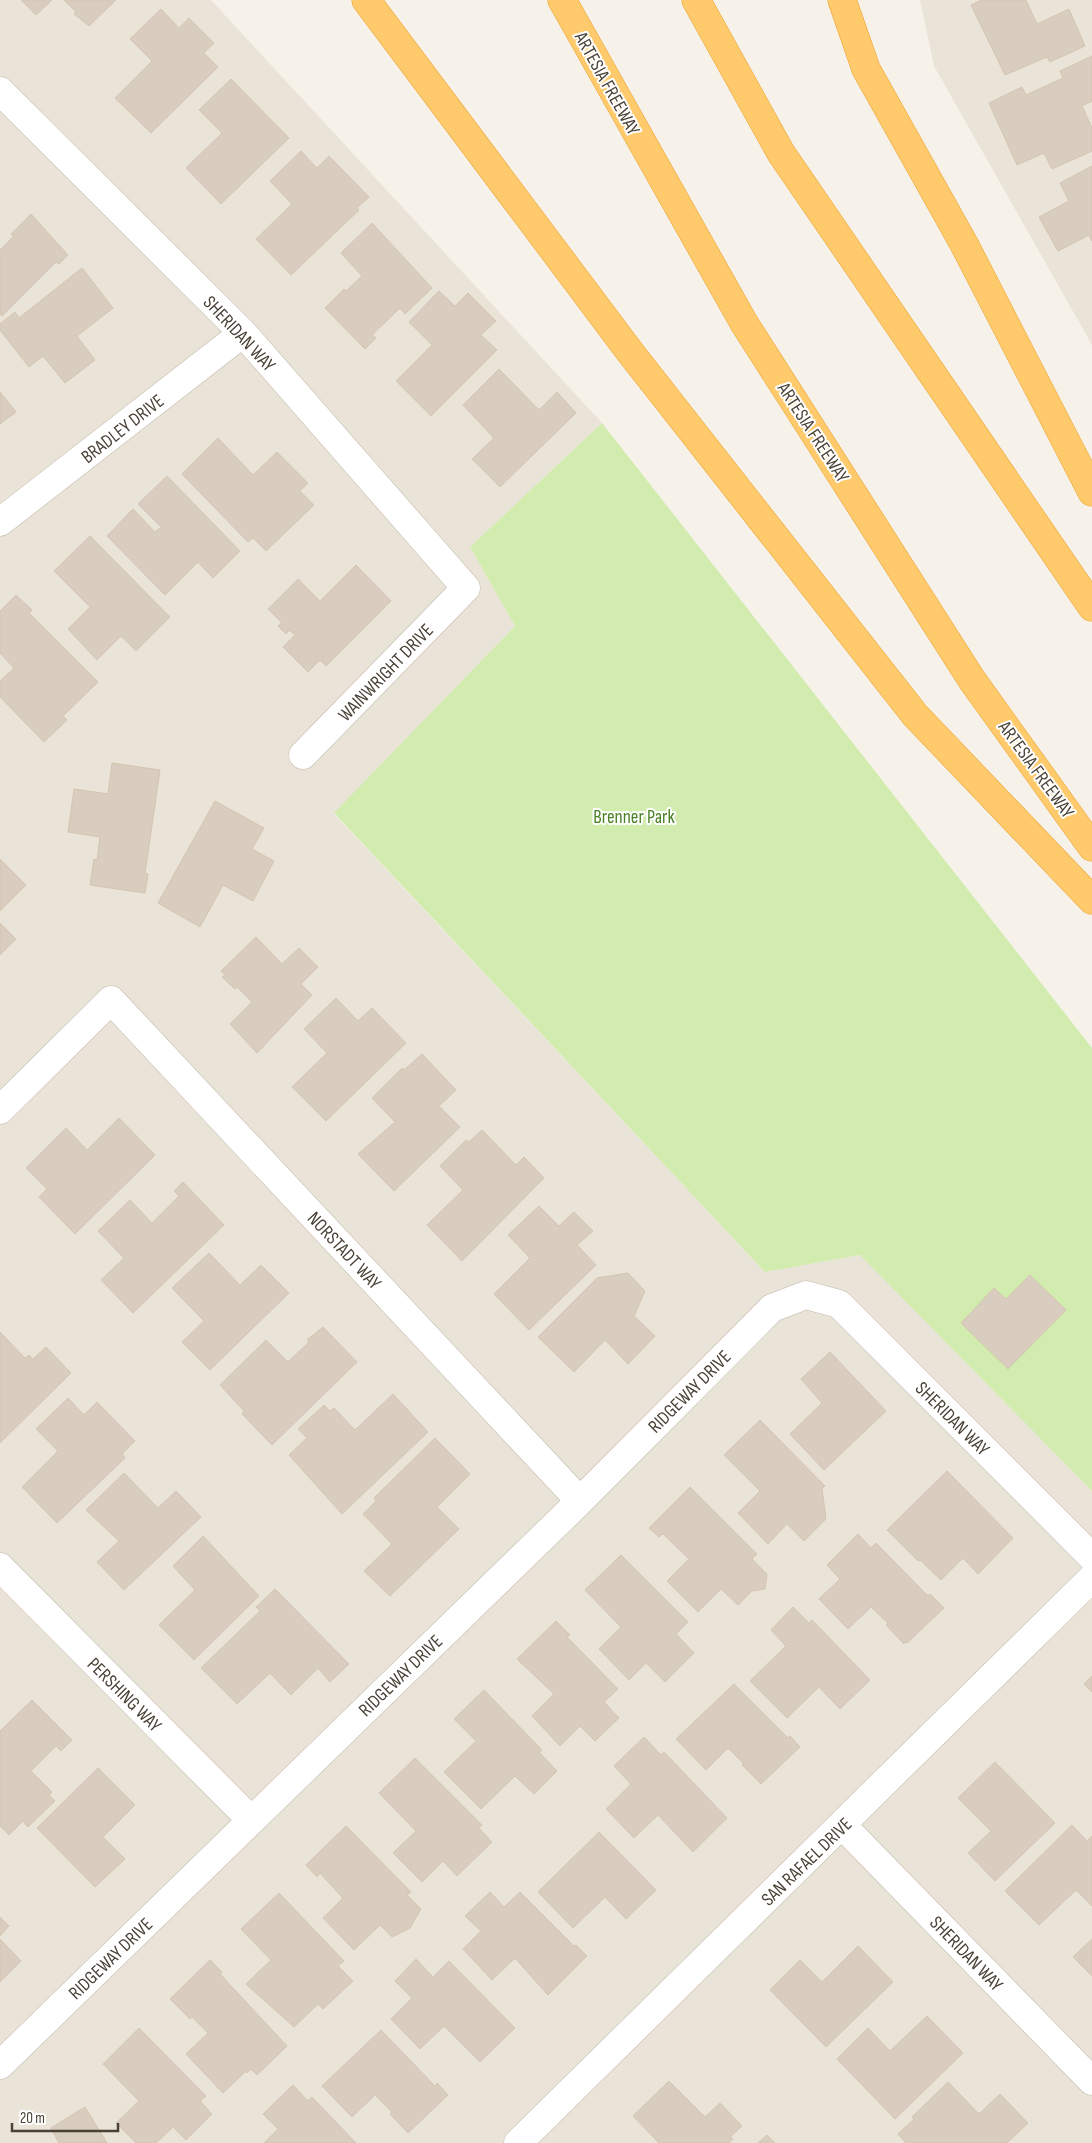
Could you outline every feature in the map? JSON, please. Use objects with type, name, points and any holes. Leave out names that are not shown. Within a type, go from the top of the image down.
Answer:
[{"type":"highway","points":[[366,0],[630,352],[915,715],[1092,900]]},
{"type":"highway","name":"ARTESIA FREEWAY","points":[[562,0],[744,323],[972,680],[1092,847]]},
{"type":"highway","points":[[696,0],[781,153],[1092,607]]},
{"type":"highway","points":[[842,0],[866,69],[964,244],[1092,492]]},
{"type":"street","name":"SHERIDAN WAY","points":[[0,91],[243,333],[466,588]]},
{"type":"street","name":"BRADLEY DRIVE","points":[[0,522],[243,333]]},
{"type":"street","name":"WAINWRIGHT DRIVE","points":[[303,755],[466,588]]},
{"type":"street","name":"NORSTADT WAY","points":[[0,1110],[110,1000],[580,1501]]},
{"type":"street","name":"SHERIDAN WAY","points":[[806,1295],[839,1304],[1092,1557]]},
{"type":"street","name":"RIDGEWAY DRIVE","points":[[0,2065],[580,1501],[772,1308],[806,1295]]},
{"type":"street","name":"PERSHING WAY","points":[[0,1567],[251,1820]]},
{"type":"street","name":"SAN RAFAEL DRIVE","points":[[518,2143],[1092,1578]]},
{"type":"street","name":"SHERIDAN WAY","points":[[842,1825],[1092,2081]]},
{"type":"shaded area","points":[[0,0],[211,0],[602,423],[470,547],[515,626],[334,814],[765,1272],[860,1255],[1092,1491],[1092,2143],[0,2143]]},
{"type":"shaded area","points":[[920,0],[1092,0],[1092,345],[934,66]]},
{"type":"green space","name":"Brenner Park","points":[[602,423],[1092,1048],[1092,1491],[860,1255],[765,1272],[334,813],[515,626],[470,547]]},
{"type":"building","points":[[21,0],[52,0],[36,15]]},
{"type":"building","points":[[64,0],[116,0],[89,26],[74,14],[76,12]]},
{"type":"building","points":[[982,0],[1026,0],[1037,24],[1069,9],[1085,46],[1050,62],[1047,57],[1005,75],[971,5]]},
{"type":"building","points":[[161,9],[179,28],[189,18],[214,43],[204,53],[218,67],[151,133],[115,98],[152,61],[130,39]]},
{"type":"building","points":[[1092,56],[1092,101],[1082,106],[1092,128],[1092,151],[1052,169],[1044,153],[1017,165],[989,103],[1022,87],[1026,95],[1063,78],[1060,71]]},
{"type":"building","points":[[231,79],[289,138],[221,204],[186,168],[222,133],[199,110]]},
{"type":"building","points":[[301,151],[317,168],[329,156],[369,197],[357,208],[359,210],[291,275],[256,239],[292,204],[270,181]]},
{"type":"building","points":[[1092,166],[1092,241],[1089,235],[1058,251],[1039,217],[1069,201],[1060,183]]},
{"type":"building","points":[[31,214],[68,255],[59,264],[56,262],[2,316],[0,314],[0,250],[14,236],[11,234]]},
{"type":"building","points":[[372,223],[432,288],[405,314],[400,308],[372,335],[376,338],[365,349],[325,308],[344,289],[346,291],[362,276],[341,253]]},
{"type":"building","points":[[82,268],[113,308],[77,336],[95,360],[65,383],[43,356],[29,367],[0,330],[0,324],[15,312],[19,318]]},
{"type":"building","points":[[439,291],[455,306],[468,293],[496,321],[481,335],[497,350],[431,416],[396,381],[432,345],[409,322]]},
{"type":"building","points":[[499,369],[539,410],[557,392],[576,413],[500,487],[472,459],[494,438],[463,405]]},
{"type":"building","points":[[0,392],[16,412],[0,424]]},
{"type":"building","points":[[218,438],[253,475],[277,452],[308,483],[300,491],[314,505],[266,551],[253,538],[248,542],[182,474]]},
{"type":"building","points":[[167,476],[240,551],[213,578],[198,562],[165,595],[107,536],[133,509],[155,532],[161,527],[138,504]]},
{"type":"building","points":[[90,536],[170,617],[136,651],[121,636],[97,660],[68,629],[90,607],[54,571]]},
{"type":"building","points":[[356,565],[391,601],[326,666],[320,660],[308,672],[283,647],[295,635],[289,630],[286,634],[278,626],[282,623],[268,609],[298,579],[320,601]]},
{"type":"building","points":[[16,595],[32,610],[29,613],[98,682],[63,716],[67,720],[44,742],[0,697],[0,681],[14,668],[0,653],[0,611]]},
{"type":"building","points":[[112,763],[160,770],[145,873],[148,874],[145,893],[90,885],[94,859],[97,860],[100,837],[68,832],[74,789],[108,794]]},
{"type":"building","points":[[215,801],[264,828],[252,849],[274,861],[253,901],[223,885],[200,927],[158,903]]},
{"type":"building","points":[[0,859],[26,885],[0,911]]},
{"type":"building","points":[[0,923],[16,939],[0,955]]},
{"type":"building","points":[[256,937],[282,964],[299,948],[318,967],[301,984],[312,995],[257,1053],[230,1024],[252,1002],[237,987],[235,989],[222,977],[225,975],[221,971]]},
{"type":"building","points":[[336,998],[358,1021],[372,1008],[406,1043],[326,1121],[292,1087],[327,1053],[304,1029]]},
{"type":"building","points":[[422,1054],[456,1090],[439,1106],[460,1127],[394,1191],[358,1154],[395,1122],[372,1098],[402,1068],[404,1070]]},
{"type":"building","points":[[119,1118],[155,1155],[75,1234],[39,1197],[47,1189],[26,1168],[66,1128],[87,1150]]},
{"type":"building","points":[[482,1130],[516,1165],[524,1157],[544,1178],[462,1261],[427,1225],[463,1190],[440,1166],[466,1140],[469,1142]]},
{"type":"building","points":[[183,1182],[224,1225],[133,1313],[101,1280],[124,1258],[98,1231],[130,1200],[152,1223],[179,1196],[174,1191]]},
{"type":"building","points":[[539,1206],[559,1226],[574,1212],[593,1231],[577,1245],[596,1265],[529,1330],[494,1294],[530,1258],[508,1235]]},
{"type":"building","points":[[209,1253],[240,1285],[261,1265],[289,1293],[210,1370],[182,1342],[204,1321],[172,1288]]},
{"type":"building","points":[[628,1273],[645,1291],[634,1316],[655,1336],[628,1364],[605,1340],[574,1372],[538,1337],[597,1278]]},
{"type":"building","points":[[1030,1275],[1066,1310],[1008,1369],[961,1323],[994,1288],[1006,1299]]},
{"type":"building","points":[[323,1327],[357,1362],[272,1445],[242,1414],[244,1411],[220,1385],[266,1340],[288,1362],[309,1342],[307,1340]]},
{"type":"building","points":[[0,1332],[25,1358],[29,1355],[33,1359],[46,1347],[71,1373],[0,1443]]},
{"type":"building","points":[[830,1352],[886,1411],[824,1470],[790,1434],[822,1403],[801,1379]]},
{"type":"building","points":[[393,1394],[428,1432],[342,1514],[289,1455],[307,1438],[298,1429],[324,1405],[330,1411],[334,1408],[355,1430]]},
{"type":"building","points":[[68,1398],[84,1415],[97,1402],[135,1441],[122,1454],[125,1458],[57,1523],[22,1487],[58,1451],[36,1429]]},
{"type":"building","points":[[760,1420],[825,1486],[822,1489],[826,1519],[804,1541],[787,1524],[768,1544],[738,1513],[760,1491],[724,1455]]},
{"type":"building","points":[[435,1438],[470,1474],[437,1507],[459,1529],[390,1596],[364,1571],[392,1544],[363,1514],[376,1501],[374,1498]]},
{"type":"building","points":[[947,1471],[1013,1538],[978,1574],[963,1558],[941,1580],[920,1560],[918,1561],[887,1530]]},
{"type":"building","points":[[124,1473],[158,1508],[176,1491],[201,1517],[124,1590],[97,1562],[119,1541],[86,1510]]},
{"type":"building","points":[[690,1487],[757,1554],[752,1559],[767,1574],[765,1589],[752,1591],[738,1605],[721,1589],[698,1612],[667,1581],[689,1559],[663,1534],[659,1537],[649,1528]]},
{"type":"building","points":[[858,1534],[871,1548],[876,1543],[928,1596],[930,1594],[944,1608],[907,1643],[904,1644],[886,1625],[888,1623],[871,1607],[848,1629],[819,1599],[840,1579],[827,1565]]},
{"type":"building","points":[[203,1536],[259,1596],[194,1660],[159,1625],[195,1590],[173,1566]]},
{"type":"building","points":[[621,1555],[688,1622],[676,1634],[694,1653],[665,1682],[646,1663],[629,1680],[599,1649],[621,1627],[585,1590]]},
{"type":"building","points":[[275,1589],[349,1664],[330,1682],[318,1668],[291,1695],[270,1673],[237,1704],[201,1668],[260,1611],[256,1607]]},
{"type":"building","points":[[793,1607],[809,1623],[812,1620],[870,1680],[840,1709],[819,1687],[787,1718],[750,1681],[786,1646],[771,1630]]},
{"type":"building","points":[[556,1621],[570,1635],[567,1637],[618,1689],[604,1702],[619,1718],[595,1741],[580,1726],[560,1746],[532,1716],[554,1694],[517,1659]]},
{"type":"building","points":[[1092,1676],[1092,1692],[1084,1684]]},
{"type":"building","points":[[734,1684],[788,1738],[790,1736],[800,1747],[761,1784],[728,1748],[706,1770],[676,1739]]},
{"type":"building","points":[[484,1690],[542,1750],[539,1752],[557,1771],[534,1794],[515,1776],[481,1809],[444,1772],[476,1741],[454,1719]]},
{"type":"building","points":[[32,1700],[72,1740],[61,1751],[56,1746],[31,1771],[52,1792],[49,1795],[55,1801],[28,1827],[23,1821],[9,1835],[0,1826],[0,1731]]},
{"type":"building","points":[[644,1737],[661,1755],[664,1752],[727,1818],[693,1852],[658,1815],[634,1838],[606,1809],[631,1784],[614,1766]]},
{"type":"building","points":[[415,1758],[482,1825],[479,1828],[492,1842],[457,1876],[443,1861],[422,1882],[393,1853],[416,1831],[379,1793]]},
{"type":"building","points":[[995,1762],[1055,1823],[995,1881],[968,1853],[991,1831],[958,1798]]},
{"type":"building","points":[[98,1768],[135,1805],[103,1837],[125,1859],[95,1887],[37,1828]]},
{"type":"building","points":[[1072,1825],[1087,1841],[1092,1836],[1092,1906],[1076,1890],[1039,1925],[1005,1891]]},
{"type":"building","points":[[346,1826],[411,1892],[407,1895],[421,1909],[410,1928],[392,1937],[380,1925],[354,1950],[323,1918],[343,1898],[320,1873],[317,1877],[306,1865]]},
{"type":"building","points":[[599,1832],[656,1890],[626,1919],[605,1897],[573,1928],[538,1892]]},
{"type":"building","points":[[490,1892],[504,1907],[520,1892],[574,1946],[576,1945],[587,1956],[548,1995],[515,1958],[492,1980],[463,1949],[481,1931],[465,1916]]},
{"type":"building","points":[[279,1893],[344,1961],[338,1966],[353,1981],[323,2009],[318,2004],[294,2027],[246,1984],[271,1960],[241,1929]]},
{"type":"building","points":[[0,1917],[9,1926],[0,1936]]},
{"type":"building","points":[[0,1939],[21,1961],[0,1982]]},
{"type":"building","points":[[1092,1939],[1092,1976],[1073,1957]]},
{"type":"building","points":[[858,1946],[893,1982],[826,2047],[770,1990],[800,1960],[822,1982]]},
{"type":"building","points":[[416,1959],[433,1977],[449,1961],[515,2028],[480,2062],[444,2026],[420,2049],[391,2019],[412,1998],[395,1981]]},
{"type":"building","points":[[210,1960],[222,1972],[220,1974],[287,2046],[257,2075],[251,2069],[247,2073],[246,2071],[223,2093],[186,2054],[208,2033],[192,2017],[190,2019],[170,1999]]},
{"type":"building","points":[[927,2016],[963,2053],[895,2119],[837,2059],[868,2028],[890,2051]]},
{"type":"building","points":[[139,2028],[206,2096],[200,2101],[212,2114],[186,2140],[173,2127],[156,2143],[136,2143],[116,2123],[139,2101],[103,2064]]},
{"type":"building","points":[[381,2030],[435,2086],[437,2083],[448,2095],[408,2133],[390,2114],[392,2112],[375,2095],[352,2117],[322,2086]]},
{"type":"building","points":[[669,2081],[705,2117],[720,2103],[742,2126],[730,2137],[733,2139],[729,2143],[659,2143],[633,2116]]},
{"type":"building","points":[[948,2082],[979,2114],[1000,2094],[1028,2123],[1007,2143],[906,2143],[898,2134],[914,2119],[912,2117]]},
{"type":"building","points":[[293,2085],[308,2101],[312,2097],[356,2143],[264,2143],[278,2129],[263,2114]]},
{"type":"building","points":[[85,2107],[107,2143],[59,2143],[51,2128]]},
{"type":"building","points":[[767,2135],[775,2143],[758,2143]]}]
